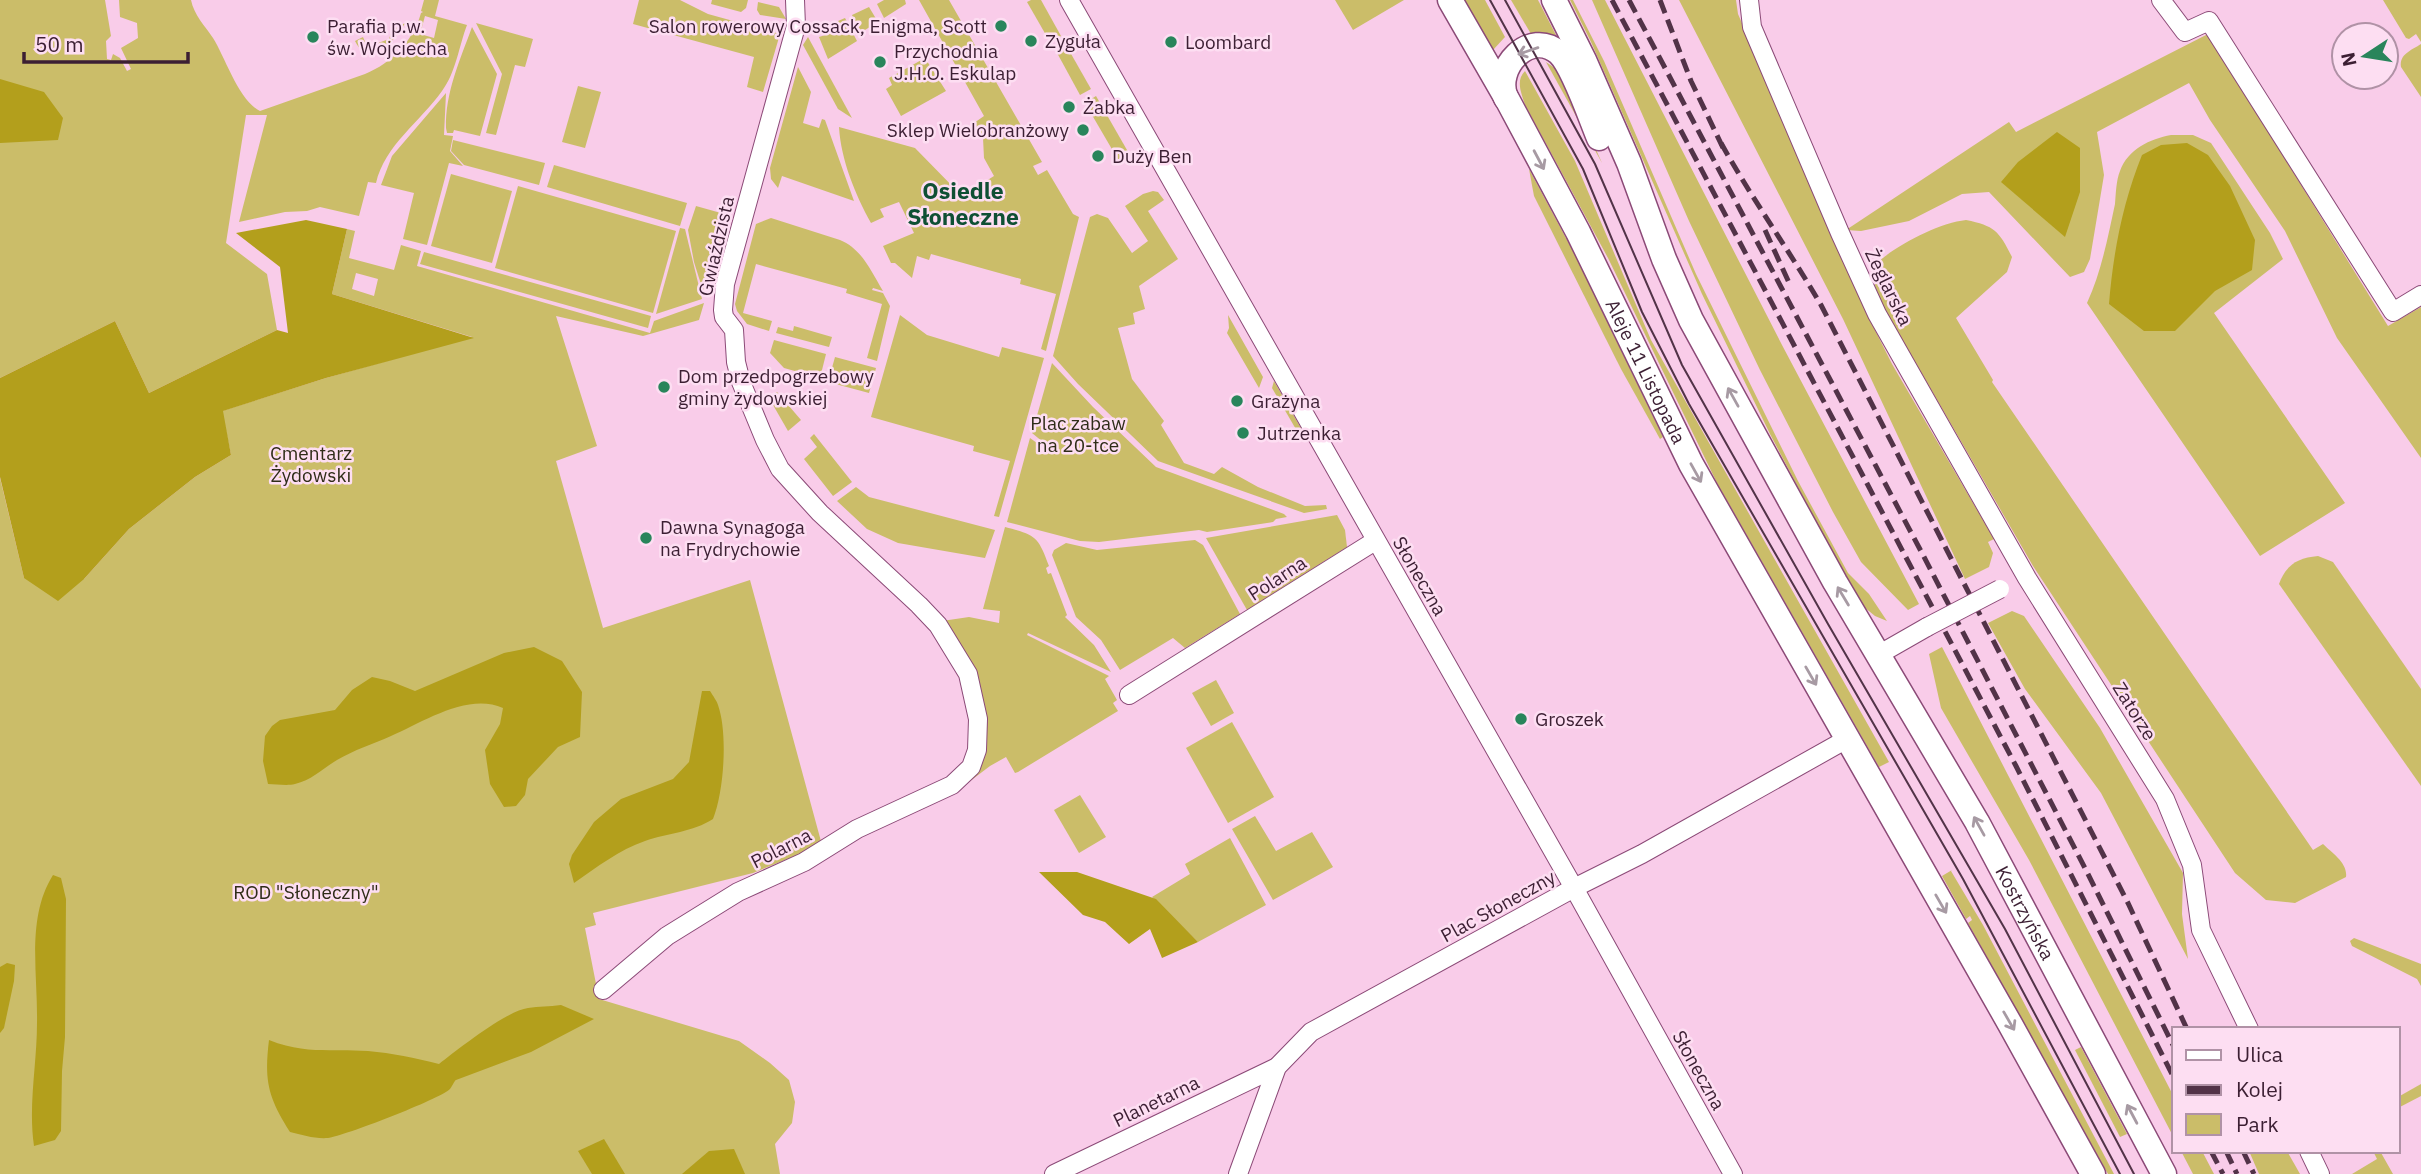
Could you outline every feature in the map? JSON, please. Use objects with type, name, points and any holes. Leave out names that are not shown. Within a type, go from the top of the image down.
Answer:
[{"type":"main road","name":"Aleje 11 Listopada","points":[[1450,0],[1507,99],[1613,301],[1691,464],[1847,739]]},
{"type":"main road","points":[[1554,0],[1584,60],[1629,163],[1664,259],[1691,320],[1878,655]]},
{"type":"main road","points":[[1507,99],[1503,78],[1514,57],[1535,47],[1558,52],[1569,69],[1622,188],[1664,259]]},
{"type":"main road","name":"Kostrzyńska","points":[[1878,655],[1977,822],[2164,1174]]},
{"type":"main road","points":[[1847,739],[2093,1174]]},
{"type":"street","name":"Gwiaździsta","points":[[795,0],[796,26],[725,285],[724,317],[734,330],[736,362],[741,382],[780,469],[820,513],[919,605],[937,625],[968,674],[978,719],[977,750]]},
{"type":"street","name":"Słoneczna","points":[[1069,0],[1574,888],[1733,1174]]},
{"type":"street","name":"Żeglarska","points":[[1749,0],[1752,27],[1877,314],[2027,578]]},
{"type":"street","points":[[2161,0],[2185,32],[2209,21],[2393,312],[2421,295]]},
{"type":"street","name":"Polarna","points":[[1129,695],[1375,541]]},
{"type":"street","points":[[1878,655],[1927,626],[2027,578]]},
{"type":"street","name":"Zatorze","points":[[2027,578],[2165,799],[2192,864],[2201,930],[2248,1027]]},
{"type":"street","name":"Plac Słoneczny","points":[[1238,1174],[1277,1067],[1311,1032],[1574,888],[1642,854],[1847,739]]},
{"type":"street","name":"Polarna","points":[[603,990],[667,936],[738,892],[804,862],[857,829],[953,785],[971,767],[977,750]]},
{"type":"street","name":"Planetarna","points":[[1054,1174],[1277,1067]]},
{"type":"street","points":[[2310,1153],[2320,1174]]},
{"type":"green space","points":[[0,0],[105,0],[111,36],[106,41],[107,59],[111,60],[113,54],[120,58],[127,71],[131,69],[121,48],[138,38],[137,23],[120,17],[119,0],[191,0],[239,89],[252,106],[260,111],[365,74],[384,64],[400,50],[413,33],[423,12],[424,0],[439,0],[435,16],[467,25],[447,84],[395,145],[376,183],[368,182],[359,216],[320,207],[239,222],[267,115],[246,115],[226,243],[267,274],[277,330],[149,393],[115,321],[0,378]],"holes":[[[425,16],[438,20],[434,38],[420,34]]]},
{"type":"green space","points":[[639,0],[680,0],[708,14],[780,34],[763,92],[747,87],[754,57],[633,24]]},
{"type":"green space","points":[[712,0],[748,0],[746,8],[741,12],[711,4]]},
{"type":"green space","points":[[884,0],[905,0],[906,4],[884,18],[877,4]]},
{"type":"green space","points":[[919,0],[949,0],[1042,162],[1033,166],[1038,175],[1047,170],[1073,214],[1079,217],[1046,351],[1041,349],[1056,294],[1020,284],[1021,279],[931,254],[929,260],[917,256],[912,278],[895,263],[891,263],[883,246],[914,233],[899,202],[880,209],[884,217],[871,223],[850,176],[839,127],[915,148],[962,196],[994,176],[984,158],[983,138],[974,123],[984,116]]},
{"type":"green space","points":[[1041,0],[1061,36],[1050,42],[1027,2]]},
{"type":"green space","points":[[1335,0],[1404,0],[1353,30]]},
{"type":"green space","points":[[1463,0],[1485,0],[1505,37],[1493,50]]},
{"type":"green space","points":[[1511,0],[1538,0],[1556,35],[1531,34]]},
{"type":"green space","points":[[1570,0],[1573,0],[1604,61],[1696,274],[1798,481],[1848,573],[1869,594],[1887,621],[1864,607],[1770,434],[1702,294]]},
{"type":"green space","points":[[1592,0],[1605,0],[1919,604],[1908,610],[1861,562],[1833,512],[1760,370],[1689,221]]},
{"type":"green space","points":[[1679,0],[1736,0],[1738,14],[1872,324],[1892,364],[1994,539],[1988,542],[1993,553],[1989,567],[1965,579],[1843,319]]},
{"type":"green space","points":[[2383,0],[2421,0],[2421,42],[2416,34],[2406,38],[2400,28],[2400,21],[2396,21]]},
{"type":"green space","points":[[758,2],[779,7],[786,19],[760,15],[757,10]]},
{"type":"green space","points":[[869,7],[878,22],[860,33],[852,15]]},
{"type":"green space","points":[[845,18],[857,41],[828,59],[819,37],[841,30],[838,21]]},
{"type":"green space","points":[[405,23],[390,43],[375,52],[361,49],[355,41],[363,37],[370,46],[389,39],[392,30]]},
{"type":"green space","points":[[476,23],[533,39],[525,67],[515,65],[496,135],[486,133],[502,74]]},
{"type":"green space","points":[[472,27],[497,74],[480,136],[454,130],[453,133],[447,133],[446,128],[451,89]]},
{"type":"green space","points":[[2208,34],[2388,326],[2421,307],[2421,458],[2337,338],[2285,231],[2210,120],[2189,83],[2097,132],[2104,175],[2090,259],[2084,272],[2070,277],[1989,192],[1962,194],[1909,221],[1861,231],[1846,230],[2009,122],[2016,132]]},
{"type":"green space","points":[[808,37],[852,118],[838,109],[803,45]]},
{"type":"green space","points":[[2421,44],[2421,97],[2401,63],[2407,53]]},
{"type":"green space","points":[[1066,45],[1091,89],[1080,95],[1056,51]]},
{"type":"green space","points":[[925,58],[946,91],[901,116],[886,89],[892,85],[889,78]]},
{"type":"green space","points":[[1546,62],[1562,73],[1602,163]]},
{"type":"green space","points":[[798,67],[811,92],[803,123],[819,128],[822,119],[825,120],[854,201],[782,176],[778,188],[771,179],[770,168]]},
{"type":"green space","points":[[1525,71],[1575,161],[1651,340],[1889,762],[1879,767],[1717,483],[1608,258],[1525,105],[1520,79]]},
{"type":"green space","points":[[578,86],[601,92],[585,148],[562,142]]},
{"type":"green space","points":[[446,93],[444,135],[453,136],[450,151],[463,166],[449,163],[427,245],[403,239],[414,193],[381,185],[392,156]]},
{"type":"green space","points":[[1096,96],[1131,157],[1120,163],[1085,103]]},
{"type":"green space","points":[[2171,135],[2193,135],[2211,143],[2270,233],[2283,259],[2214,313],[2345,503],[2260,556],[2087,303],[2104,255],[2118,179],[2124,163],[2141,146]]},
{"type":"green space","points":[[453,140],[545,163],[539,185],[464,165],[451,151]]},
{"type":"green space","points":[[554,165],[687,203],[680,226],[547,187]]},
{"type":"green space","points":[[1529,169],[1574,253],[1663,437],[1660,439],[1621,369],[1534,196]]},
{"type":"green space","points":[[451,174],[512,191],[492,263],[431,246]]},
{"type":"green space","points":[[518,186],[676,231],[653,313],[495,268]]},
{"type":"green space","points":[[1153,191],[1158,192],[1164,200],[1148,211],[1178,259],[1139,286],[1145,309],[1133,313],[1135,324],[1118,328],[1132,379],[1164,421],[1161,425],[1184,463],[1214,474],[1222,467],[1258,487],[1305,506],[1326,505],[1327,509],[1304,513],[1158,461],[1078,384],[1053,356],[1090,217],[1097,214],[1108,218],[1132,253],[1148,241],[1125,206]]},
{"type":"green space","points":[[696,206],[728,215],[705,297],[688,230]]},
{"type":"green space","points":[[771,218],[840,240],[854,249],[865,261],[883,291],[872,290],[883,293],[890,306],[877,361],[867,358],[882,304],[846,293],[847,289],[756,264],[743,313],[772,321],[769,331],[747,324],[737,311],[735,304],[756,224]]},
{"type":"green space","points":[[1966,220],[1995,231],[2012,257],[2007,272],[1956,318],[1992,382],[2313,850],[2323,844],[2345,867],[2346,877],[2295,903],[2266,900],[2235,873],[2033,566],[1884,308],[1875,286],[1876,264],[1885,257],[1931,230]]},
{"type":"green space","points":[[680,228],[685,229],[702,299],[656,314]]},
{"type":"green space","name":"ROD \"Słoneczny\"","points":[[347,229],[355,231],[349,258],[394,270],[401,245],[421,251],[417,266],[650,333],[654,321],[704,303],[699,320],[643,336],[556,316],[597,446],[556,461],[603,628],[750,580],[822,845],[753,873],[593,913],[596,925],[585,928],[599,999],[739,1041],[789,1080],[795,1102],[792,1123],[775,1144],[780,1174],[0,1174],[0,478],[24,578],[84,579],[129,529],[195,477],[231,455],[222,411],[326,378],[472,337],[332,294]],"holes":[[[356,273],[378,279],[374,296],[352,289]]]},
{"type":"green space","points":[[424,252],[651,316],[648,328],[420,264]]},
{"type":"green space","points":[[900,315],[927,335],[999,357],[1002,347],[1044,358],[999,517],[994,516],[1010,461],[973,451],[974,446],[871,417]]},
{"type":"green space","points":[[1228,315],[1263,377],[1259,388],[1227,333]]},
{"type":"green space","points":[[794,326],[832,337],[829,347],[776,333],[778,327],[793,331]]},
{"type":"green space","points":[[774,340],[826,354],[820,378],[784,368],[770,353]]},
{"type":"green space","points":[[835,357],[876,368],[869,393],[828,382]]},
{"type":"green space","name":"Plac zabaw na 20-tce","points":[[1052,363],[1093,407],[1156,467],[1287,517],[1273,522],[1207,532],[1199,530],[1099,542],[1080,541],[1007,522],[1030,438],[1048,451],[1049,447],[1032,433]]},
{"type":"green space","points":[[1274,381],[1302,430],[1301,438],[1272,388]]},
{"type":"green space","points":[[777,392],[801,420],[788,431],[769,398]]},
{"type":"green space","points":[[814,434],[852,482],[833,496],[804,459],[817,447],[810,438]]},
{"type":"green space","points":[[856,487],[869,497],[995,530],[985,558],[898,543],[867,529],[837,501]]},
{"type":"green space","points":[[1337,515],[1345,530],[1347,547],[1247,610],[1206,538]]},
{"type":"green space","points":[[1005,527],[1030,535],[1042,548],[1049,566],[1046,568],[1048,574],[1051,573],[1067,615],[1065,617],[1094,645],[1111,672],[1028,633],[1027,635],[1109,676],[1105,679],[1117,700],[1113,703],[1118,711],[1018,772],[1015,773],[1006,757],[957,791],[985,736],[942,621],[969,617],[999,623],[1000,611],[983,609]]},
{"type":"green space","points":[[1195,540],[1203,545],[1240,614],[1185,648],[1173,638],[1120,670],[1101,640],[1076,617],[1052,555],[1054,550],[1066,543],[1097,550]]},
{"type":"green space","points":[[2318,556],[2333,562],[2421,689],[2421,786],[2279,584],[2293,564]]},
{"type":"green space","points":[[2012,611],[2024,616],[2100,728],[2183,873],[2182,914],[2188,959],[2101,793],[2025,689],[1988,623]]},
{"type":"green space","points":[[1942,647],[2172,1093],[2172,1134],[2029,860],[1941,708],[1929,654]]},
{"type":"green space","points":[[1216,680],[1234,713],[1211,726],[1192,693]]},
{"type":"green space","points":[[1232,722],[1274,797],[1228,823],[1186,748]]},
{"type":"green space","points":[[1080,795],[1106,837],[1079,853],[1054,810]]},
{"type":"green space","points":[[1255,816],[1276,851],[1312,832],[1333,867],[1273,900],[1232,829]]},
{"type":"green space","points":[[1230,838],[1266,905],[1198,942],[1152,897],[1190,874],[1185,864]]},
{"type":"green space","points":[[1952,870],[2114,1174],[2108,1174],[1968,923],[1972,920],[1970,916],[1966,919],[1942,876]]},
{"type":"green space","points":[[2354,938],[2421,964],[2421,986],[2417,979],[2352,946],[2350,941]]},
{"type":"green space","points":[[2081,1047],[2127,1134],[2120,1137],[2075,1050]]},
{"type":"green space","points":[[2421,1084],[2421,1096],[2400,1107],[2400,1096]]},
{"type":"green space","points":[[2182,1153],[2203,1153],[2214,1174],[2193,1174]]},
{"type":"green space","points":[[2250,1153],[2288,1153],[2300,1174],[2259,1174]]},
{"type":"green space","points":[[2374,1153],[2381,1153],[2393,1174],[2352,1174],[2377,1159]]},
{"type":"shaded area","points":[[0,79],[44,92],[63,118],[58,140],[0,143]]},
{"type":"shaded area","points":[[2057,132],[2080,148],[2080,192],[2065,237],[2001,182],[2018,162]]},
{"type":"shaded area","points":[[2187,143],[2208,155],[2230,186],[2255,240],[2252,270],[2215,291],[2175,331],[2144,331],[2109,304],[2120,228],[2142,155],[2161,145]]},
{"type":"shaded area","points":[[306,220],[347,229],[332,294],[474,338],[326,378],[223,411],[231,455],[195,477],[129,529],[84,579],[58,601],[24,578],[0,477],[0,378],[115,321],[149,393],[277,330],[288,333],[280,267],[236,233]]},
{"type":"shaded area","points":[[534,647],[562,661],[582,692],[580,737],[558,747],[528,779],[525,795],[516,806],[504,807],[490,784],[485,750],[500,724],[503,708],[489,704],[461,706],[431,717],[343,756],[301,782],[289,785],[268,784],[263,761],[265,736],[280,720],[335,710],[352,690],[372,677],[415,691],[504,653]]},
{"type":"shaded area","points":[[702,691],[710,691],[717,702],[723,731],[722,778],[713,819],[697,827],[654,838],[626,849],[574,883],[569,864],[594,822],[621,799],[673,779],[689,762]]},
{"type":"shaded area","points":[[1039,872],[1077,872],[1156,899],[1198,942],[1162,958],[1150,929],[1129,944],[1105,922],[1083,915]]},
{"type":"shaded area","points":[[53,875],[61,878],[66,899],[61,1131],[55,1140],[34,1146],[32,1115],[37,1023],[36,928],[39,909]]},
{"type":"shaded area","points":[[7,963],[15,965],[14,981],[4,1028],[0,1033],[0,967]]},
{"type":"shaded area","points":[[561,1005],[594,1019],[531,1052],[456,1080],[450,1089],[429,1101],[337,1136],[309,1137],[290,1132],[272,1098],[267,1067],[269,1040],[295,1048],[377,1052],[439,1064],[507,1016],[528,1008]]},
{"type":"shaded area","points":[[604,1139],[625,1174],[592,1174],[578,1151]]},
{"type":"shaded area","points":[[734,1149],[745,1174],[682,1174],[709,1151]]},
{"type":"tram line","points":[[1490,0],[1583,169],[1642,312],[1689,404],[1963,879],[2120,1174]]},
{"type":"tram line","points":[[1505,0],[1595,164],[1682,365],[2005,929],[2134,1174]]},
{"type":"railway","points":[[1612,0],[2016,766],[2172,1074]]},
{"type":"railway","points":[[1629,0],[1923,555],[2172,1043]]},
{"type":"railway","points":[[1660,0],[1691,81],[1725,152]]},
{"type":"railway","points":[[1721,143],[1821,305],[2128,903],[2186,1027]]},
{"type":"railway","points":[[1765,230],[1791,287]]},
{"type":"railway","points":[[2212,1153],[2223,1174]]},
{"type":"railway","points":[[2227,1153],[2237,1174]]},
{"type":"railway","points":[[2244,1153],[2254,1174]]},
{"type":"place","name":"Salon rowerowy Cossack, Enigma, Scott","points":[[1001,26]]},
{"type":"place","name":"Parafia p.w. św. Wojciecha","points":[[313,37]]},
{"type":"place","name":"Zyguła","points":[[1031,41]]},
{"type":"place","name":"Loombard","points":[[1171,42]]},
{"type":"place","name":"Przychodnia J.H.O. Eskulap","points":[[880,62]]},
{"type":"place","name":"Żabka","points":[[1069,107]]},
{"type":"place","name":"Sklep Wielobranżowy","points":[[1083,130]]},
{"type":"place","name":"Duży Ben","points":[[1098,156]]},
{"type":"place","name":"Dom przedpogrzebowy gminy żydowskiej","points":[[664,387]]},
{"type":"place","name":"Grażyna","points":[[1237,401]]},
{"type":"place","name":"Jutrzenka","points":[[1243,433]]},
{"type":"place","name":"Dawna Synagoga na Frydrychowie","points":[[646,538]]},
{"type":"place","name":"Groszek","points":[[1521,719]]},
{"type":"district","name":"Osiedle Słoneczne","points":[[963,203]]},
{"type":"park label","name":"Cmentarz Żydowski","points":[[311,464]]}]
